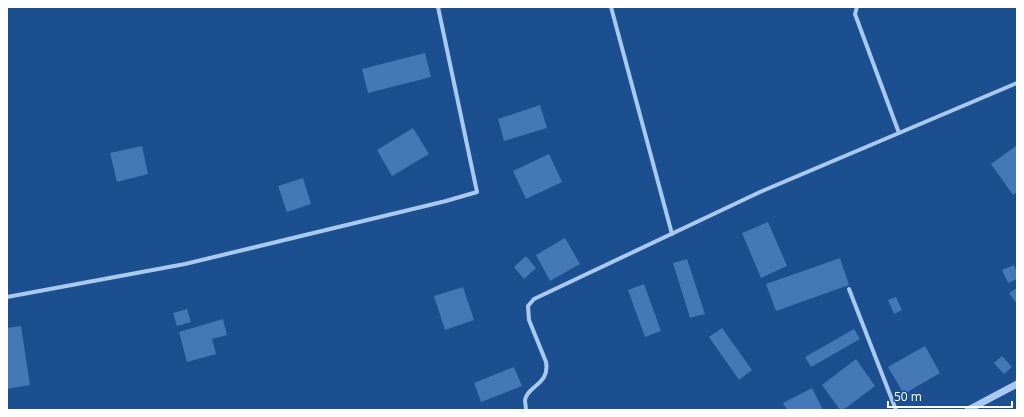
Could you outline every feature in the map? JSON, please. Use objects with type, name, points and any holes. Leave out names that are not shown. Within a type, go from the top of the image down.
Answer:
[{"type":"street","points":[[7,297],[185,264],[446,202],[477,192],[438,7]]},
{"type":"street","points":[[611,7],[672,234]]},
{"type":"street","points":[[856,7],[855,14],[898,133]]},
{"type":"street","points":[[526,410],[525,400],[530,391],[545,376],[547,368],[529,320],[528,306],[534,299],[760,192],[1017,83]]},
{"type":"street","points":[[849,289],[896,410]]},
{"type":"street","points":[[968,410],[1017,384]]},
{"type":"building","points":[[425,53],[431,77],[368,93],[362,69]]},
{"type":"building","points":[[540,105],[547,128],[504,141],[498,119]]},
{"type":"building","points":[[413,128],[429,154],[392,176],[377,150]]},
{"type":"building","points":[[142,146],[148,174],[117,182],[110,153]]},
{"type":"building","points":[[1016,146],[1017,192],[1013,195],[991,164]]},
{"type":"building","points":[[549,154],[562,182],[526,199],[513,171]]},
{"type":"building","points":[[303,178],[311,204],[287,212],[278,186]]},
{"type":"building","points":[[768,222],[787,266],[761,278],[742,233]]},
{"type":"building","points":[[565,238],[580,264],[550,281],[536,255]]},
{"type":"building","points":[[526,256],[536,268],[524,279],[514,267]]},
{"type":"building","points":[[840,258],[849,285],[776,311],[766,284]]},
{"type":"building","points":[[687,259],[705,314],[690,318],[673,263]]},
{"type":"building","points":[[1014,265],[1017,272],[1017,279],[1008,283],[1002,270]]},
{"type":"building","points":[[644,284],[661,331],[645,337],[628,290]]},
{"type":"building","points":[[463,287],[474,320],[445,330],[434,296]]},
{"type":"building","points":[[1017,288],[1017,304],[1009,293]]},
{"type":"building","points":[[896,297],[902,310],[894,314],[888,300]]},
{"type":"building","points":[[187,309],[191,322],[177,326],[173,313]]},
{"type":"building","points":[[223,319],[227,335],[212,339],[216,354],[187,362],[179,332]]},
{"type":"building","points":[[21,326],[30,385],[7,389],[7,328]]},
{"type":"building","points":[[722,328],[752,370],[739,380],[709,337]]},
{"type":"building","points":[[854,329],[860,339],[811,367],[805,357]]},
{"type":"building","points":[[925,346],[940,373],[904,394],[888,367]]},
{"type":"building","points":[[1002,356],[1012,367],[1004,374],[994,363]]},
{"type":"building","points":[[856,359],[875,386],[843,410],[840,410],[822,385]]},
{"type":"building","points":[[514,367],[522,386],[481,402],[474,383]]},
{"type":"building","points":[[812,388],[823,410],[787,410],[783,403]]}]
